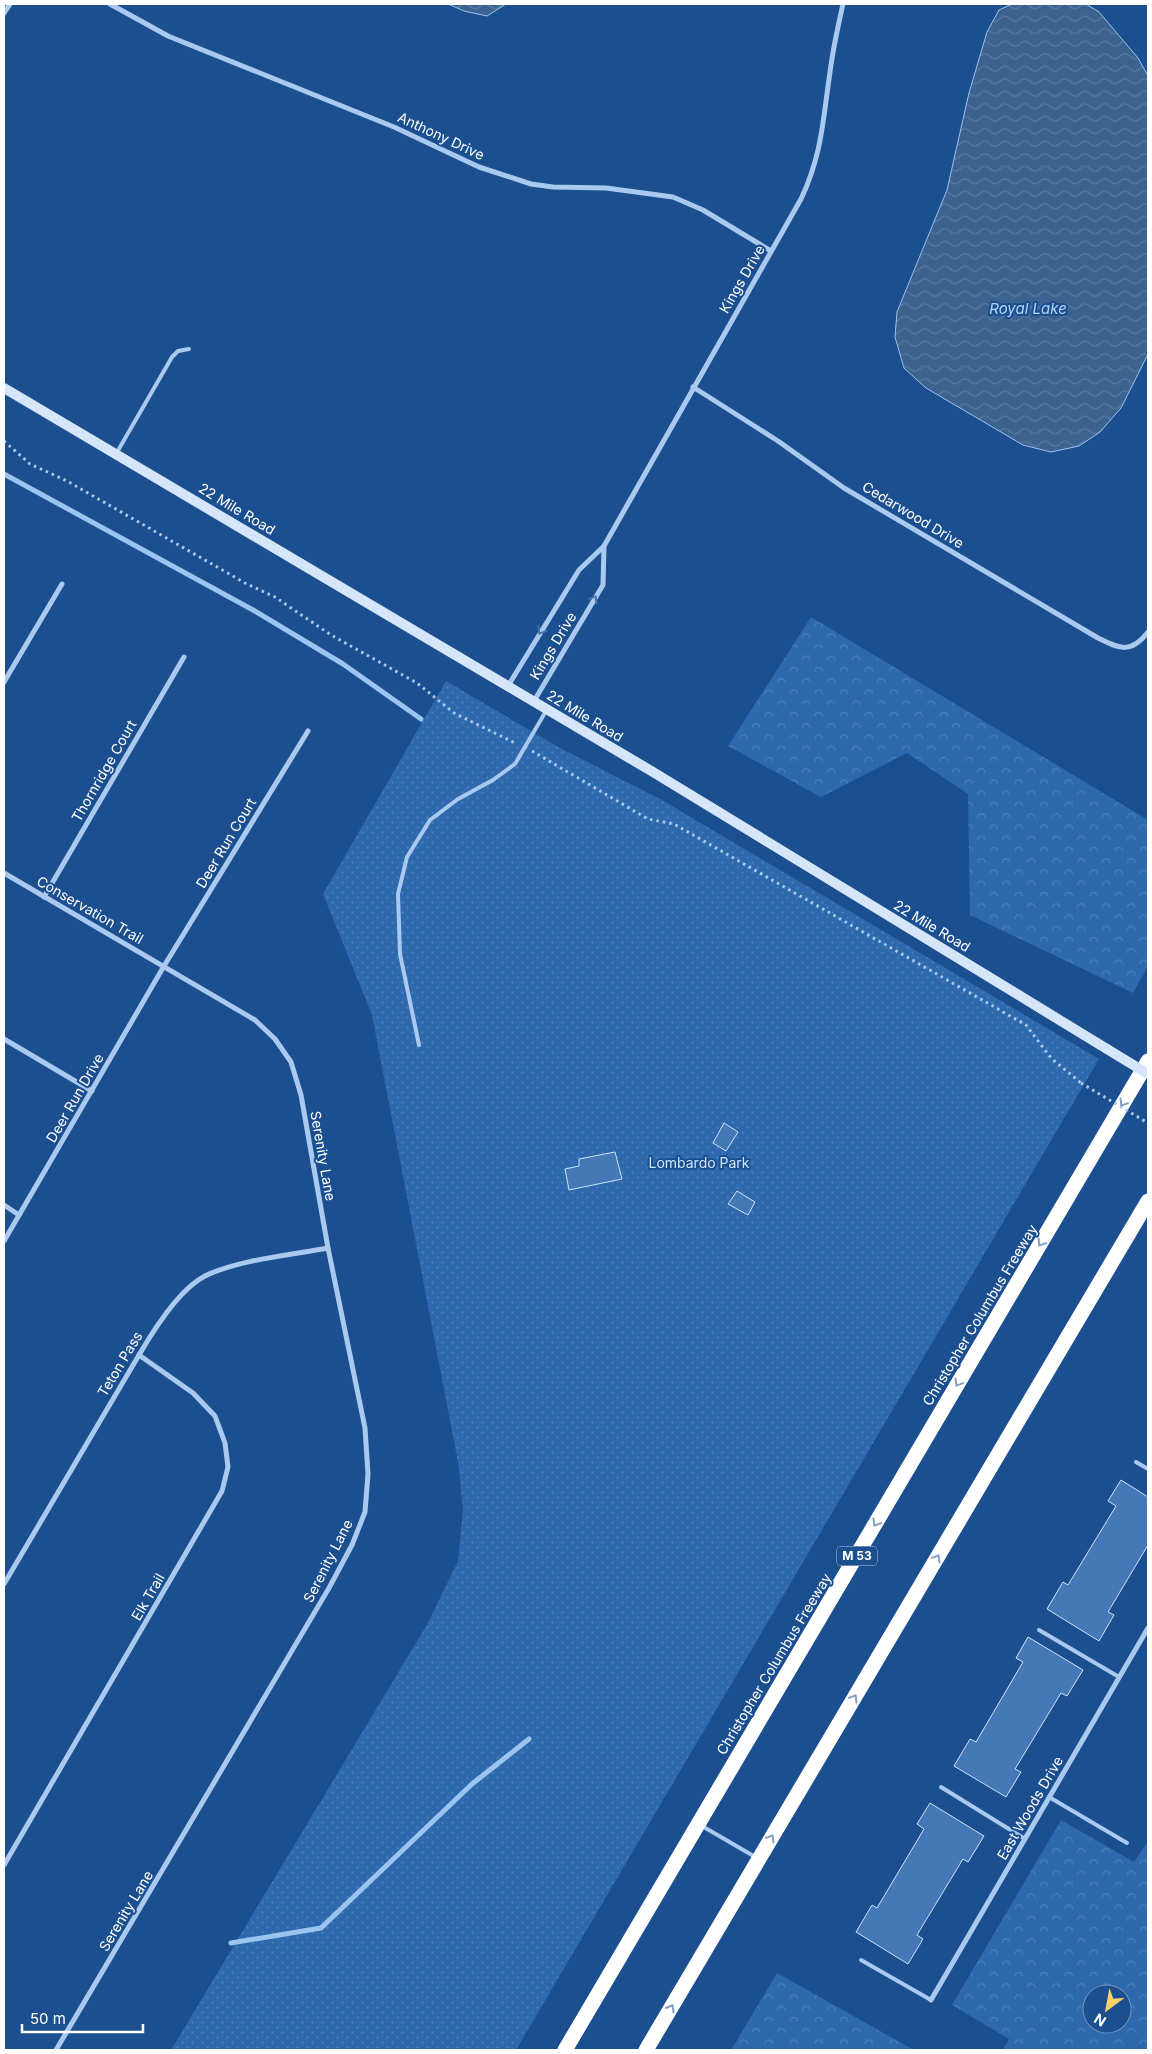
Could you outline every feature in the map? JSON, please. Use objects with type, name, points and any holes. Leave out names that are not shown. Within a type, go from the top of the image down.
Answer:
[{"type":"highway","name":"Christopher Columbus Freeway","points":[[565,2050],[1148,1061]]},
{"type":"highway","points":[[646,2050],[1148,1201]]},
{"type":"street","points":[[4,14],[10,4]]},
{"type":"street","name":"Anthony Drive","points":[[110,4],[168,36],[394,127],[479,167],[531,184],[553,187],[606,188],[673,197],[703,210],[771,251]]},
{"type":"street","name":"Kings Drive","points":[[508,686],[579,570],[604,546],[812,176],[818,154],[830,71],[843,4]]},
{"type":"street","name":"Cedarwood Drive","points":[[693,387],[778,441],[844,488],[1098,638],[1114,646],[1128,648],[1142,641],[1148,632]]},
{"type":"street","name":"22 Mile Road","points":[[4,388],[547,709],[1148,1074]]},
{"type":"street","name":"Kings Drive","points":[[533,701],[603,584],[604,546]]},
{"type":"street","points":[[4,682],[62,584]]},
{"type":"street","name":"Thornridge Court","points":[[44,896],[184,656]]},
{"type":"street","name":"Deer Run Court","points":[[164,966],[308,731]]},
{"type":"street","name":"Conservation Trail","points":[[4,873],[164,966]]},
{"type":"street","name":"Deer Run Drive","points":[[4,1241],[164,966]]},
{"type":"street","name":"Serenity Lane","points":[[56,2050],[329,1588],[352,1544],[365,1512],[368,1474],[365,1428],[328,1248],[301,1095],[291,1062],[275,1039],[255,1020],[164,966]]},
{"type":"street","points":[[4,1039],[92,1091]]},
{"type":"street","points":[[4,1205],[19,1215]]},
{"type":"street","name":"Teton Pass","points":[[4,1584],[138,1355],[161,1318],[182,1295],[203,1277],[232,1266],[328,1248]]},
{"type":"street","name":"Elk Trail","points":[[4,1865],[222,1491],[228,1467],[225,1442],[215,1416],[193,1393],[138,1355]]},
{"type":"street","name":"East Woods Drive","points":[[931,2000],[1148,1628]]},
{"type":"lane","points":[[116,454],[172,357],[178,351],[189,349]]},
{"type":"lane","points":[[419,1045],[400,954],[398,894],[407,857],[430,820],[458,799],[493,780],[515,764],[547,709]]},
{"type":"lane","points":[[1136,1462],[1148,1469]]},
{"type":"lane","points":[[1039,1630],[1119,1677]]},
{"type":"lane","points":[[1142,1638],[1148,1642]]},
{"type":"lane","points":[[941,1788],[1025,1839]]},
{"type":"lane","points":[[1049,1797],[1128,1843]]},
{"type":"lane","points":[[699,1824],[759,1859]]},
{"type":"lane","points":[[861,1960],[931,2000]]},
{"type":"path","points":[[4,442],[30,464],[67,481],[245,583],[275,597],[331,635],[416,683],[454,713],[537,753],[648,819],[674,824],[1026,1025],[1050,1058],[1081,1083],[1148,1123]]},
{"type":"green space","points":[[811,617],[1148,820],[1148,966],[1133,993],[970,915],[968,794],[907,753],[821,797],[728,746]]},
{"type":"green space","name":"Lombardo Park","points":[[446,681],[560,748],[662,800],[1099,1059],[516,2050],[171,2050],[428,1623],[458,1561],[463,1510],[458,1462],[372,1015],[323,894]]},
{"type":"green space","points":[[1061,1820],[1134,1862],[1148,1841],[1148,2050],[1003,2050],[1009,2039],[952,2005]]},
{"type":"green space","points":[[777,1973],[914,2050],[731,2050]]},
{"type":"water","points":[[448,4],[506,4],[487,16],[464,11]]},
{"type":"water","name":"Royal Lake","points":[[1012,4],[1086,4],[1099,12],[1138,58],[1148,76],[1148,354],[1121,408],[1100,432],[1079,446],[1051,452],[1023,445],[926,388],[904,368],[895,337],[897,312],[947,190],[969,93],[987,32],[999,10]]},
{"type":"building","points":[[724,1123],[738,1132],[726,1151],[713,1143]]},
{"type":"building","points":[[615,1152],[622,1179],[569,1190],[565,1169],[579,1166],[579,1159]]},
{"type":"building","points":[[737,1191],[755,1202],[748,1215],[728,1204]]},
{"type":"building","points":[[1121,1480],[1148,1497],[1148,1545],[1108,1612],[1114,1615],[1099,1641],[1047,1609],[1063,1582],[1068,1585],[1116,1506],[1108,1501]]},
{"type":"building","points":[[1028,1637],[1083,1670],[1067,1696],[1061,1693],[1015,1769],[1021,1772],[1006,1797],[954,1766],[970,1739],[976,1742],[1023,1662],[1016,1658]]},
{"type":"building","points":[[930,1803],[984,1836],[968,1862],[963,1859],[917,1935],[923,1939],[908,1964],[856,1932],[872,1905],[877,1908],[924,1829],[917,1824]]},
{"type":"waterway","points":[[4,474],[253,610],[343,664],[421,719]]},
{"type":"waterway","points":[[231,1943],[321,1928],[472,1784],[529,1739]]}]
